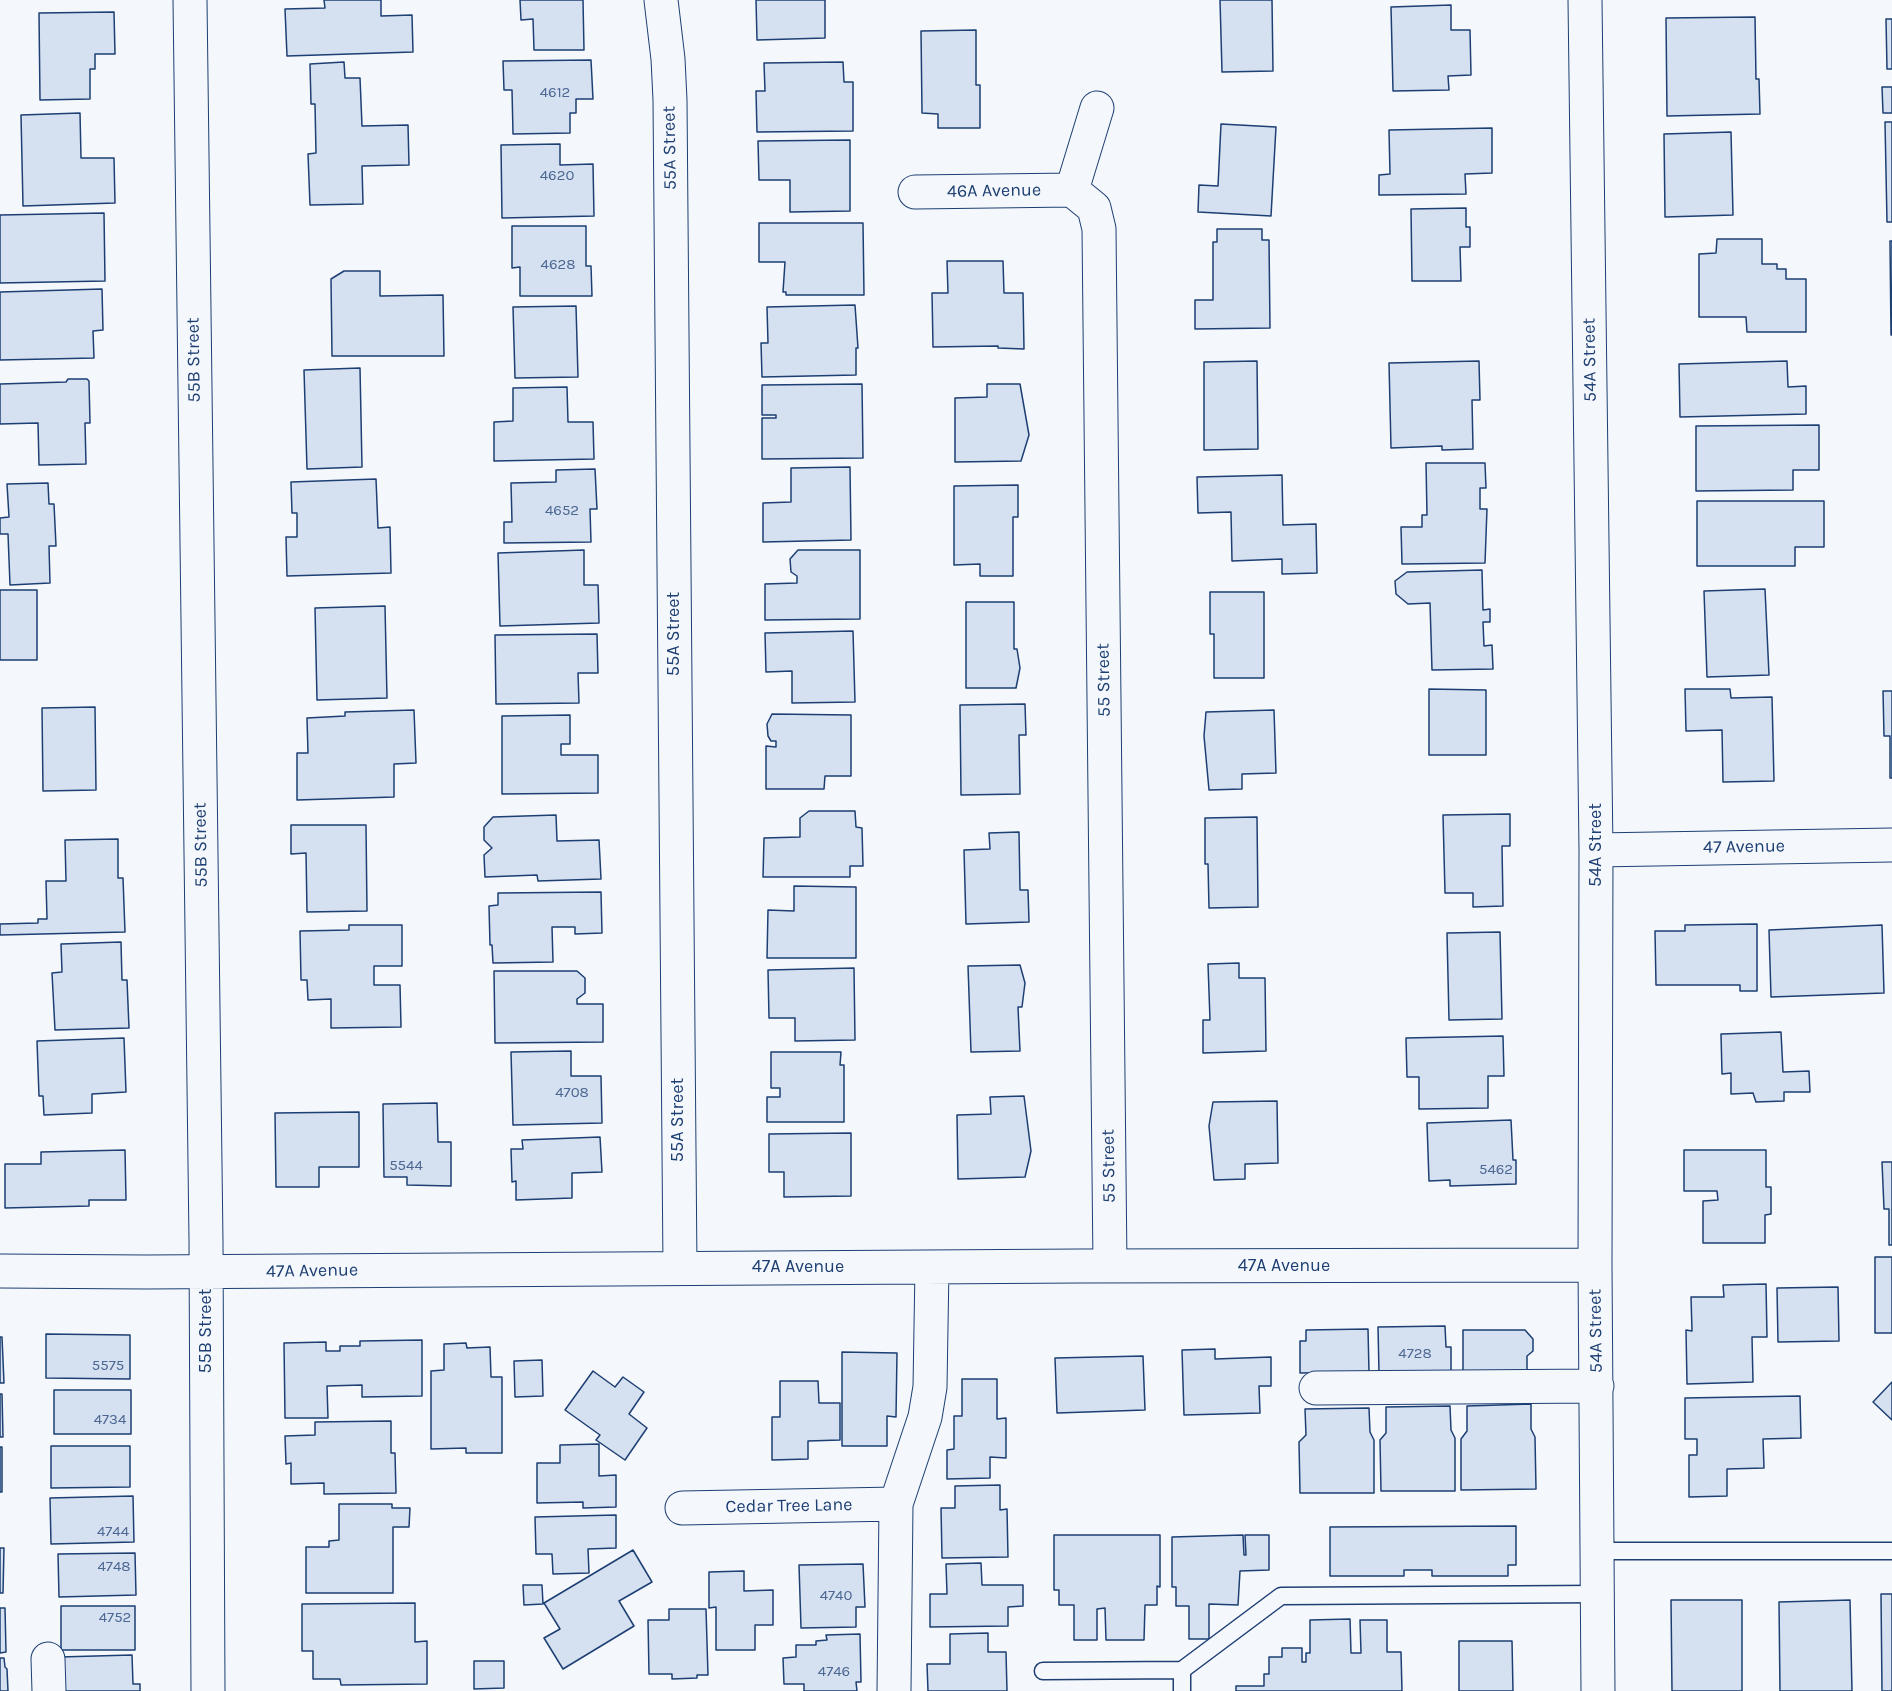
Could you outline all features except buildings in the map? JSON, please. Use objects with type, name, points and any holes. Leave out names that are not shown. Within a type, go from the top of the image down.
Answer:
[{"type":"street","name":"55B Street","points":[[190,0],[206,1272],[208,1691]]},
{"type":"street","name":"55A Street","points":[[661,0],[670,100],[680,1268]]},
{"type":"street","name":"54A Street","points":[[1585,0],[1596,849],[1595,1265],[1598,1691]]},
{"type":"street","points":[[1072,190],[1097,108]]},
{"type":"street","name":"46A Avenue","points":[[915,192],[1072,190]]},
{"type":"street","name":"55 Street","points":[[1072,190],[1094,208],[1099,229],[1110,1266]]},
{"type":"street","name":"47 Avenue","points":[[1596,849],[1892,845]]},
{"type":"street","name":"47A Avenue","points":[[0,1271],[1595,1265]]},
{"type":"street","points":[[894,1691],[896,1504],[925,1417],[929,1396],[932,1267]]},
{"type":"street","points":[[1316,1388],[1597,1386]]},
{"type":"street","name":"Cedar Tree Lane","points":[[682,1508],[896,1504]]},
{"type":"lane","points":[[1598,1551],[1892,1551]]},
{"type":"lane","points":[[1043,1671],[1182,1671],[1281,1596],[1599,1594]]},
{"type":"lane","points":[[1182,1671],[1182,1691]]}]
